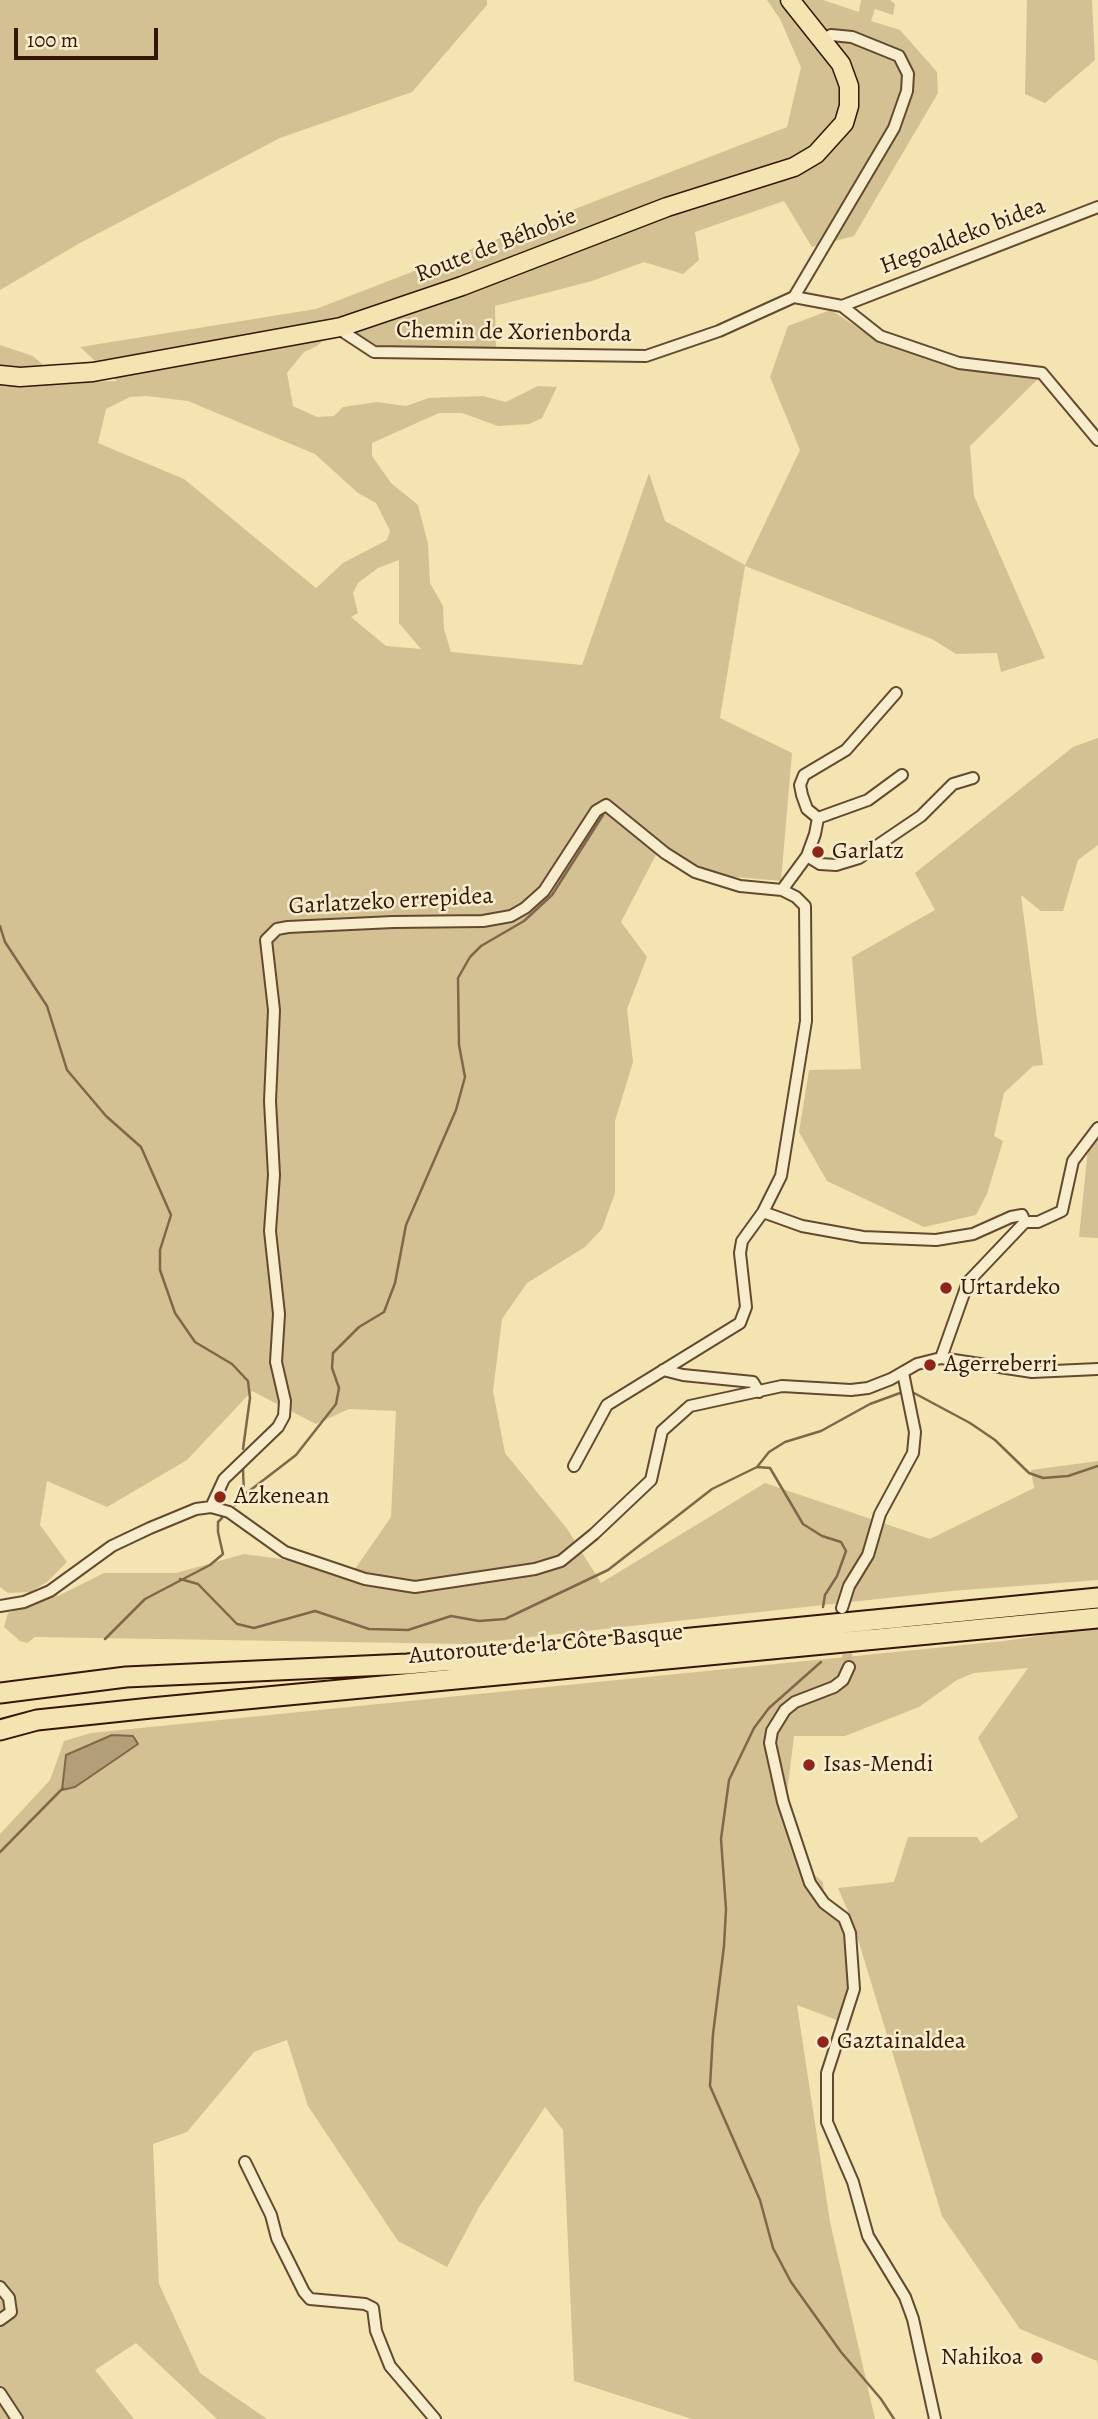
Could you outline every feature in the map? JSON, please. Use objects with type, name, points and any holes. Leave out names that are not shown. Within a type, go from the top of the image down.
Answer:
[{"type":"highway","name":"Autoroute de la Côte Basque","points":[[0,1693],[126,1678],[407,1664],[562,1651],[1098,1598]]},
{"type":"highway","name":"Autoroute de la Côte Basque","points":[[0,1730],[37,1720],[150,1708],[1098,1618]]},
{"type":"main road","name":"Route de Béhobie","points":[[0,375],[20,377],[93,372],[341,327],[463,286],[667,207],[794,167],[831,141],[844,123],[849,106],[849,86],[841,64],[790,0]]},
{"type":"street","points":[[823,39],[831,35],[852,37],[881,46],[899,56],[908,74],[907,91],[894,128],[794,297],[842,306],[880,336],[959,363],[1042,373],[1098,440]]},
{"type":"street","name":"Hegoaldeko bidea","points":[[842,306],[1098,207]]},
{"type":"street","name":"Chemin de Xorienborda","points":[[341,327],[345,333],[374,352],[646,356],[719,331],[794,297]]},
{"type":"street","points":[[818,818],[807,809],[802,795],[800,785],[804,775],[846,750],[896,693]]},
{"type":"street","points":[[818,818],[868,800],[902,775]]},
{"type":"street","points":[[807,856],[820,864],[836,865],[859,858],[921,816],[953,783],[973,778]]},
{"type":"street","name":"Garlatzeko errepidea","points":[[211,1507],[224,1479],[278,1427],[284,1416],[285,1401],[276,1362],[279,1314],[270,1231],[274,1175],[270,1101],[274,1010],[266,940],[271,933],[288,927],[483,921],[511,916],[535,901],[555,878],[603,805],[609,806],[665,853],[695,872],[740,886],[782,890]]},
{"type":"street","points":[[574,1466],[607,1405],[740,1323],[746,1307],[740,1269],[742,1241],[763,1212],[781,1176],[806,1021],[808,915],[805,906],[796,897],[782,890],[807,856],[818,818]]},
{"type":"street","points":[[941,1358],[968,1282],[1025,1222],[1038,1222],[1062,1211],[1073,1161],[1098,1128]]},
{"type":"street","points":[[763,1212],[802,1226],[863,1237],[936,1240],[973,1234],[1011,1217],[1022,1215],[1025,1222]]},
{"type":"street","points":[[0,1606],[24,1602],[50,1591],[112,1546],[196,1509],[211,1507],[229,1511],[285,1552],[365,1579],[415,1587],[535,1569],[561,1561],[651,1480],[656,1448],[662,1431],[690,1406],[797,1386],[851,1390],[880,1384],[925,1361],[941,1358],[1032,1372],[1098,1369]]},
{"type":"street","points":[[663,1370],[683,1375],[752,1382],[759,1392]]},
{"type":"street","points":[[842,1608],[849,1586],[868,1555],[880,1514],[914,1453],[915,1432],[903,1373]]},
{"type":"street","points":[[849,1667],[843,1680],[834,1687],[795,1702],[785,1710],[772,1731],[770,1743],[783,1802],[810,1883],[824,1903],[844,1918],[850,1933],[854,1989],[827,2073],[827,2122],[853,2182],[868,2236],[900,2288],[913,2319],[934,2419]]},
{"type":"street","points":[[245,2162],[271,2215],[277,2238],[304,2292],[310,2299],[365,2304],[373,2308],[376,2331],[390,2366],[435,2419]]},
{"type":"street","points":[[0,2287],[9,2298],[11,2312],[0,2320]]},
{"type":"street","points":[[0,2393],[17,2419]]},
{"type":"shaded area","points":[[0,0],[487,0],[487,5],[412,92],[280,138],[80,243],[0,290]]},
{"type":"shaded area","points":[[767,0],[823,0],[859,12],[861,0],[890,0],[895,4],[893,15],[875,9],[871,21],[900,30],[937,72],[938,93],[854,236],[812,247],[784,201],[695,232],[699,260],[683,274],[644,262],[592,281],[495,306],[496,349],[377,348],[338,327],[317,346],[304,352],[287,373],[293,406],[317,417],[334,416],[343,407],[377,402],[406,406],[429,398],[483,396],[506,402],[538,386],[557,387],[542,418],[529,424],[498,426],[462,413],[439,413],[372,443],[372,456],[391,483],[418,505],[428,544],[430,583],[443,606],[444,629],[451,652],[582,665],[649,473],[665,521],[745,565],[800,450],[770,377],[788,326],[831,310],[878,341],[957,366],[1039,378],[970,446],[974,496],[1045,658],[1001,672],[997,653],[956,654],[932,639],[745,566],[720,718],[792,753],[781,881],[713,875],[658,851],[621,922],[647,957],[627,1009],[633,1062],[615,1121],[615,1193],[602,1229],[585,1247],[527,1283],[502,1319],[493,1391],[505,1453],[568,1530],[601,1583],[765,1483],[930,1539],[1034,1488],[1031,1470],[1098,1461],[1098,1580],[951,1591],[467,1644],[35,1637],[27,1643],[20,1641],[4,1627],[8,1613],[47,1600],[55,1594],[58,1596],[104,1573],[176,1573],[244,1554],[355,1569],[391,1517],[396,1411],[349,1409],[316,1424],[252,1391],[187,1460],[107,1507],[47,1481],[40,1525],[67,1562],[47,1582],[30,1592],[8,1593],[0,1587],[0,345],[33,356],[64,383],[117,381],[80,347],[316,309],[787,127],[801,67],[780,19]],"holes":[[[130,397],[188,401],[315,454],[358,493],[376,503],[390,531],[387,540],[343,563],[316,588],[184,479],[98,443],[106,409]],[[399,560],[399,623],[421,649],[386,646],[351,617],[358,613],[353,593],[358,583],[378,568]]]},
{"type":"shaded area","points":[[1027,0],[1092,0],[1095,60],[1045,103],[1025,94]]},
{"type":"shaded area","points":[[1098,738],[1098,845],[1078,860],[1063,911],[1041,911],[1021,895],[1043,1065],[1033,1066],[1004,1093],[994,1136],[1003,1141],[987,1194],[976,1215],[924,1227],[827,1181],[799,1132],[809,1070],[861,1069],[852,957],[935,910],[915,873],[1073,747]]},
{"type":"shaded area","points":[[1098,1139],[1098,1238],[1079,1237],[1088,1148]]},
{"type":"shaded area","points":[[1098,1627],[1098,2368],[1097,2361],[1020,2329],[942,2216],[853,1923],[838,1888],[894,1882],[908,1837],[977,1837],[981,1843],[1018,1817],[978,1738],[1028,1668],[974,1673],[957,1680],[919,1707],[845,1736],[794,1736],[786,1802],[809,1870],[823,1882],[825,1909],[843,1927],[848,1995],[842,2022],[797,2005],[830,2222],[875,2419],[692,2419],[574,2381],[563,2130],[545,2107],[479,2207],[447,2267],[398,2241],[308,2106],[287,2040],[254,2052],[187,2132],[153,2144],[159,2284],[200,2373],[267,2419],[217,2419],[136,2343],[95,2370],[134,2419],[0,2419],[0,1834],[50,1780],[64,1741],[91,1733],[1004,1641]]},
{"type":"shaded area","points":[[112,1735],[133,1736],[138,1744],[75,1787],[62,1790],[66,1755]]},
{"type":"waterway","points":[[244,1495],[296,1455],[336,1404],[339,1388],[332,1368],[333,1353],[359,1327],[384,1312],[395,1283],[406,1225],[456,1110],[465,1077],[459,1045],[458,978],[470,957],[481,946],[524,921],[552,895],[603,815]]},
{"type":"waterway","points":[[0,926],[5,942],[47,1006],[67,1070],[106,1116],[141,1147],[171,1215],[160,1250],[160,1270],[175,1313],[195,1342],[232,1364],[248,1381],[250,1398],[243,1449]]},
{"type":"waterway","points":[[757,1467],[769,1452],[785,1442],[821,1431],[870,1404],[900,1393]]},
{"type":"waterway","points":[[914,1393],[970,1423],[995,1440],[1029,1473],[1043,1478],[1068,1476],[1098,1466]]},
{"type":"waterway","points":[[180,1579],[198,1584],[237,1624],[254,1628],[315,1611],[369,1629],[408,1630],[451,1616],[479,1621],[505,1619],[608,1570],[712,1489],[757,1467],[770,1468],[803,1524],[822,1536],[841,1542],[846,1551],[837,1576],[825,1595],[823,1607]]},
{"type":"waterway","points":[[235,1505],[244,1495],[243,1469]]},
{"type":"waterway","points":[[105,1639],[145,1599],[210,1565],[223,1554],[218,1532],[218,1522],[222,1518]]},
{"type":"waterway","points":[[821,1662],[769,1708],[754,1728],[729,1780],[721,1839],[726,1909],[724,1946],[713,2034],[710,2086],[760,2200],[773,2248],[791,2282],[841,2352],[881,2399],[894,2419]]},
{"type":"waterway","points":[[0,1852],[63,1788]]},
{"type":"tunnel","points":[[845,1639],[849,1667]]},
{"type":"place","name":"Garlatz","points":[[818,852]]},
{"type":"place","name":"Urtardeko","points":[[946,1288]]},
{"type":"place","name":"Agerreberri","points":[[930,1365]]},
{"type":"place","name":"Azkenean","points":[[220,1497]]},
{"type":"place","name":"Isas-Mendi","points":[[809,1765]]},
{"type":"place","name":"Gaztainaldea","points":[[823,2042]]},
{"type":"place","name":"Nahikoa","points":[[1037,2358]]}]
